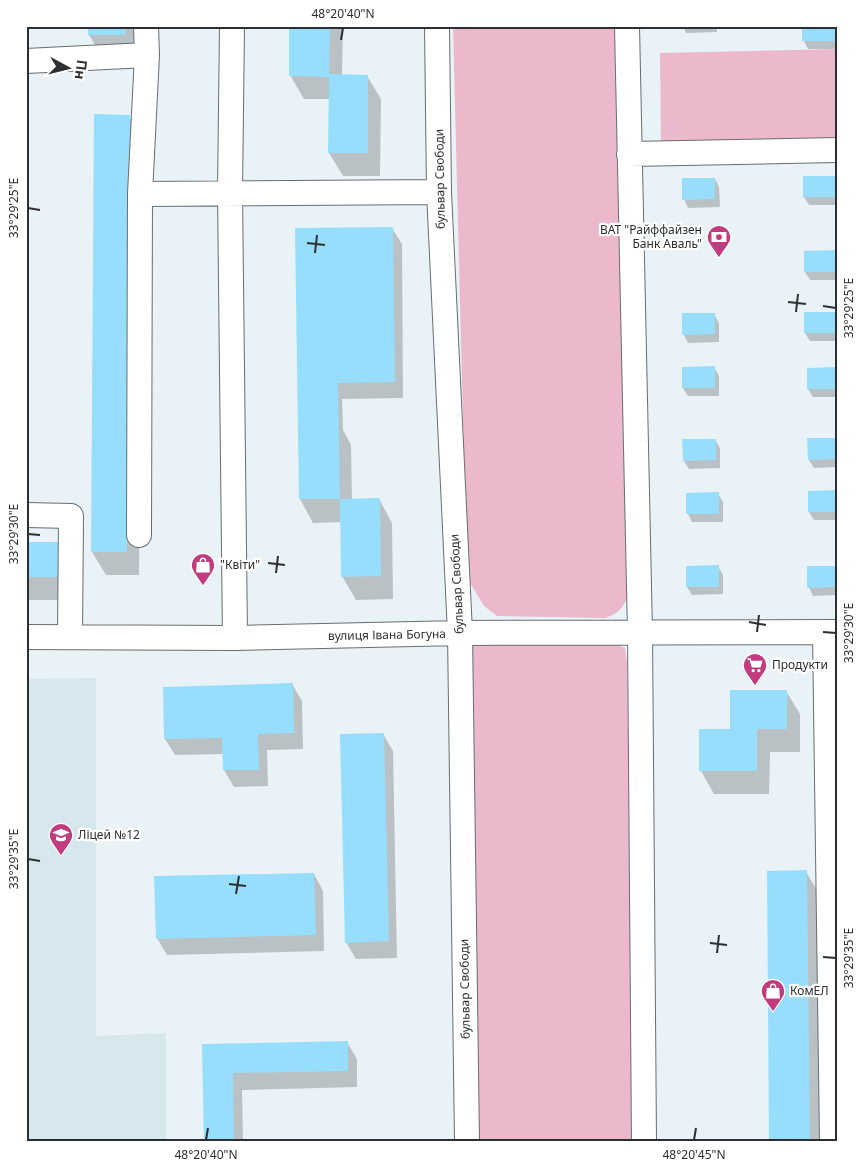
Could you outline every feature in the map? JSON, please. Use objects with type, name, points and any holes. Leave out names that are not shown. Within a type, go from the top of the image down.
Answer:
[{"type":"street","points":[[139,535],[140,194],[146,26]]},
{"type":"street","points":[[232,26],[230,192],[235,638]]},
{"type":"street","name":"бульвар Свободи","points":[[437,26],[439,192],[460,633],[467,1142]]},
{"type":"street","points":[[627,26],[640,634],[644,1142]]},
{"type":"street","points":[[26,61],[146,55]]},
{"type":"street","points":[[629,154],[837,150]]},
{"type":"street","points":[[140,194],[439,192]]},
{"type":"street","points":[[26,514],[71,516],[70,637]]},
{"type":"street","points":[[831,632],[832,1142]]},
{"type":"street","name":"вулиця Івана Богуна","points":[[26,637],[235,638],[460,633],[831,632]]},
{"type":"shaded area","points":[[453,26],[618,26],[630,591],[621,609],[605,618],[497,616],[484,606],[467,578]]},
{"type":"shaded area","points":[[837,49],[837,142],[661,143],[660,53]]},
{"type":"shaded area","points":[[611,643],[625,648],[627,663],[634,1142],[476,1142],[470,650],[474,645]]},
{"type":"shaded area","name":"Ліцей №12","points":[[96,678],[96,1036],[166,1033],[166,1142],[26,1142],[26,679]]},
{"type":"building","points":[[88,26],[126,26],[125,35],[88,35]]},
{"type":"building","points":[[289,26],[330,26],[329,74],[368,75],[368,153],[328,153],[329,77],[289,76]]},
{"type":"building","points":[[802,26],[837,26],[837,41],[802,41]]},
{"type":"building","points":[[94,114],[130,115],[127,552],[91,552]]},
{"type":"building","points":[[803,176],[836,176],[836,197],[803,197]]},
{"type":"building","points":[[682,178],[715,178],[715,199],[682,200]]},
{"type":"building","points":[[393,227],[395,382],[338,383],[340,499],[299,499],[295,228]]},
{"type":"building","points":[[836,250],[837,272],[804,272],[804,251]]},
{"type":"building","points":[[804,312],[836,312],[837,333],[804,333]]},
{"type":"building","points":[[682,313],[715,313],[715,334],[682,335]]},
{"type":"building","points":[[715,366],[715,388],[682,388],[682,367]]},
{"type":"building","points":[[837,367],[837,389],[807,389],[807,368]]},
{"type":"building","points":[[807,438],[837,438],[837,459],[808,460]]},
{"type":"building","points":[[682,439],[716,439],[716,460],[683,461]]},
{"type":"building","points":[[837,490],[837,512],[808,512],[808,491]]},
{"type":"building","points":[[719,492],[719,514],[686,514],[686,493]]},
{"type":"building","points":[[380,498],[381,576],[341,577],[340,499]]},
{"type":"building","points":[[26,542],[66,542],[66,577],[26,577]]},
{"type":"building","points":[[719,565],[719,587],[686,587],[686,566]]},
{"type":"building","points":[[807,566],[837,566],[837,587],[807,588]]},
{"type":"building","points":[[293,683],[294,733],[258,734],[259,770],[223,770],[222,738],[164,739],[163,687]]},
{"type":"building","points":[[730,690],[787,690],[787,729],[757,729],[757,771],[699,771],[699,729],[730,729]]},
{"type":"building","points":[[384,733],[389,941],[345,943],[340,734]]},
{"type":"building","points":[[807,870],[810,1142],[769,1142],[767,871]]},
{"type":"building","points":[[314,873],[316,935],[156,939],[154,876]]},
{"type":"building","points":[[348,1041],[348,1071],[233,1073],[234,1142],[204,1142],[202,1044]]},
{"type":"place","name":"ВАТ \"Райффайзен Банк Аваль\"","points":[[719,258]]},
{"type":"place","name":"\"Квіти\"","points":[[203,586]]},
{"type":"place","name":"Продукти","points":[[755,686]]},
{"type":"place","name":"Ліцей №12","points":[[61,856]]},
{"type":"place","name":"КомЕЛ","points":[[773,1012]]}]
